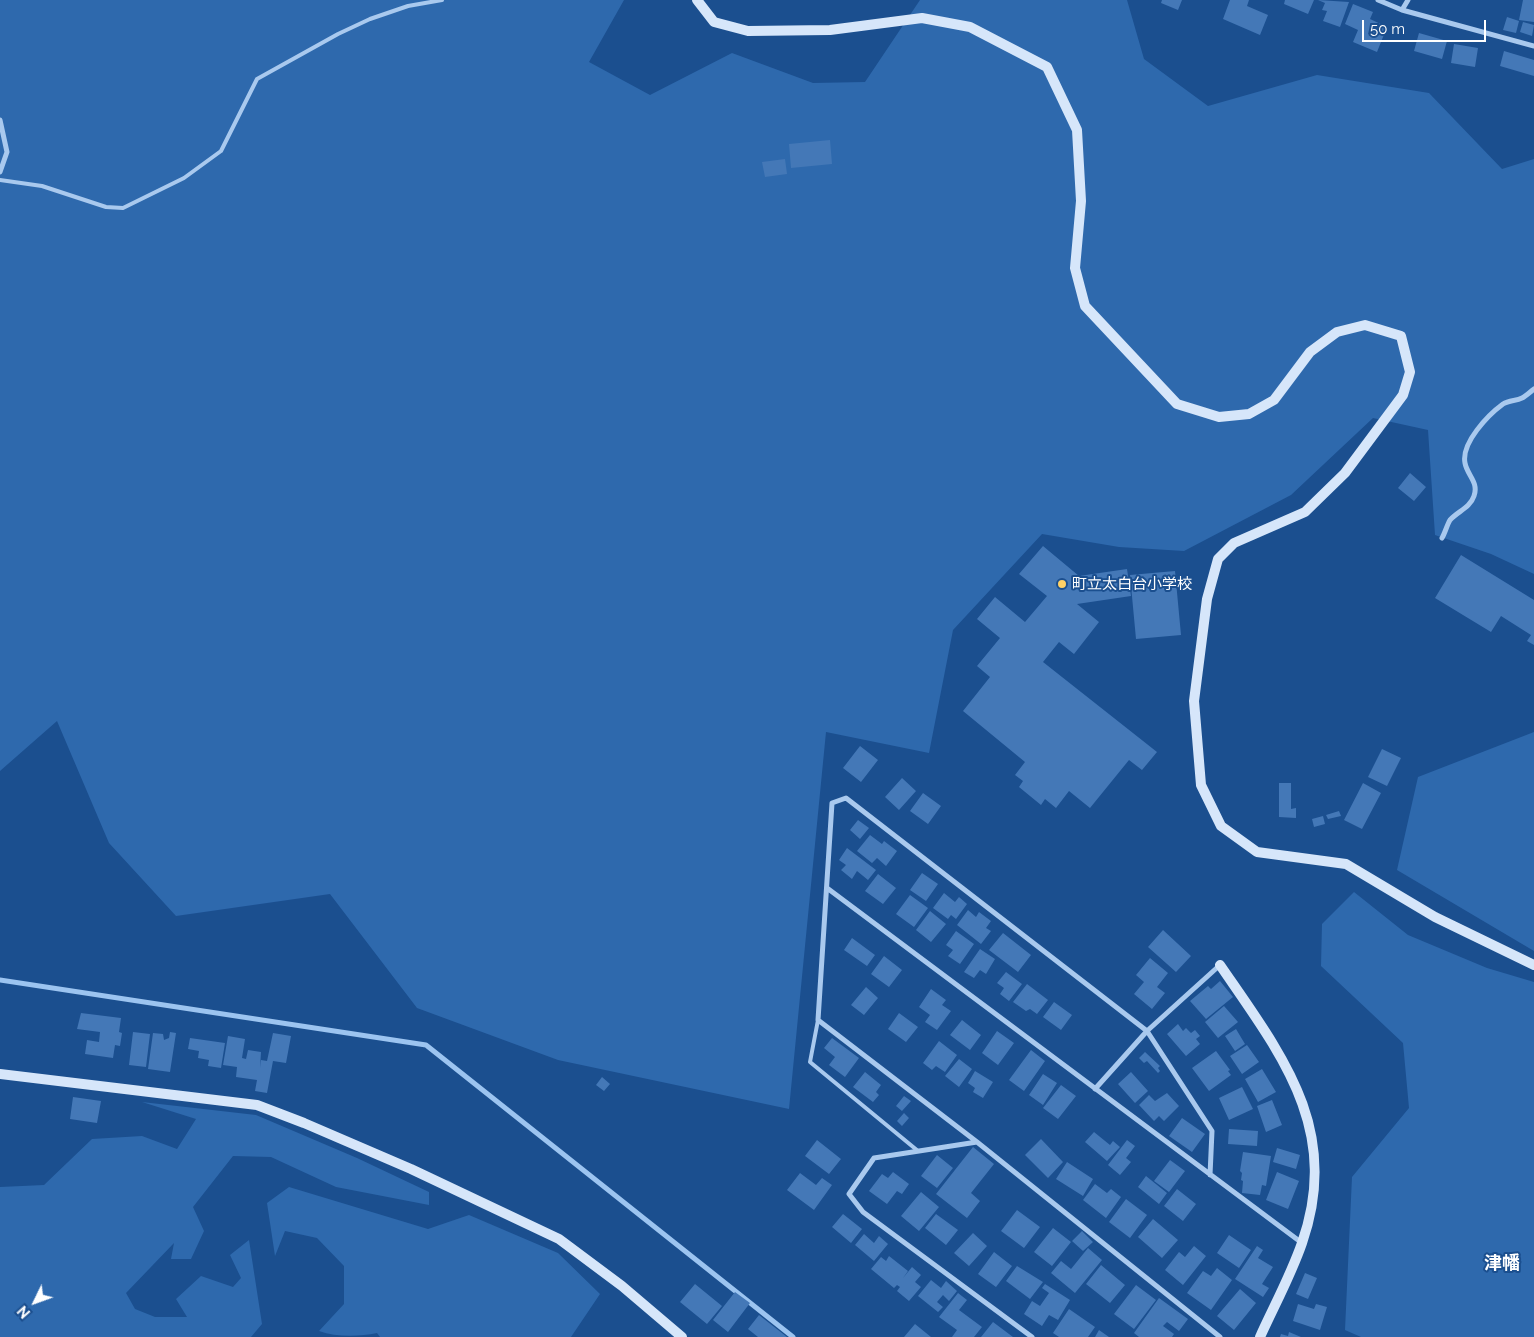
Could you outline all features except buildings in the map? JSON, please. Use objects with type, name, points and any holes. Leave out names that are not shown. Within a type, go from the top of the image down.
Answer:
[{"type":"street","points":[[698,0],[714,22],[748,31],[830,30],[922,18],[960,25],[970,27],[1047,67],[1077,130],[1081,201],[1075,268],[1085,306],[1177,404],[1219,417],[1249,414],[1274,400],[1310,352],[1337,332],[1365,325],[1401,336],[1410,372],[1403,395],[1344,473],[1305,512],[1234,543],[1218,559],[1207,599],[1194,701],[1201,785],[1221,826],[1257,852],[1346,864],[1435,917],[1534,965]]},
{"type":"street","points":[[1378,0],[1402,10],[1534,46]]},
{"type":"street","points":[[1402,10],[1408,0]]},
{"type":"street","points":[[0,120],[7,152],[0,172]]},
{"type":"street","points":[[1442,538],[1451,520],[1466,509],[1474,498],[1476,490],[1473,478],[1465,464],[1465,449],[1482,425],[1505,402],[1521,399],[1534,388]]},
{"type":"street","points":[[1210,1175],[1212,1132],[1147,1031],[846,798],[832,803],[818,1020],[977,1142],[1220,1337]]},
{"type":"street","points":[[827,888],[1302,1243]]},
{"type":"street","points":[[1096,1089],[1147,1031],[1220,965],[1274,1045],[1302,1098],[1316,1154],[1312,1206],[1302,1243],[1260,1337]]},
{"type":"street","points":[[0,1074],[257,1106],[304,1123],[411,1169],[560,1239],[622,1286],[682,1337]]},
{"type":"street","points":[[977,1142],[874,1158],[849,1194],[863,1212],[1032,1337]]},
{"type":"lane","points":[[0,180],[42,186],[106,207],[123,208],[184,178],[221,151],[257,79],[338,34],[370,19],[408,6],[442,0]]},
{"type":"lane","points":[[818,1020],[810,1062],[918,1151]]},
{"type":"shaded area","points":[[0,0],[624,0],[589,62],[650,95],[732,53],[813,83],[865,82],[920,0],[1127,0],[1144,59],[1208,106],[1317,75],[1429,93],[1502,169],[1534,159],[1534,574],[1491,554],[1435,535],[1428,430],[1373,418],[1291,495],[1184,551],[1119,547],[1042,534],[953,630],[929,753],[826,732],[789,1109],[558,1060],[417,1008],[330,894],[176,916],[109,843],[57,721],[0,771]]},
{"type":"shaded area","points":[[1534,732],[1534,951],[1397,870],[1418,777]]},
{"type":"shaded area","points":[[1354,892],[1408,935],[1487,968],[1534,982],[1534,1337],[1361,1337],[1345,1330],[1352,1177],[1409,1108],[1403,1043],[1321,966],[1322,924]]},
{"type":"shaded area","points":[[142,1102],[256,1115],[357,1158],[429,1192],[429,1205],[336,1187],[271,1157],[233,1156],[193,1207],[204,1231],[191,1259],[171,1259],[174,1243],[126,1293],[135,1309],[155,1317],[187,1317],[176,1299],[201,1276],[233,1287],[241,1278],[230,1255],[249,1240],[262,1324],[251,1337],[0,1337],[0,1187],[44,1185],[92,1139],[142,1136],[177,1149],[196,1119]]},
{"type":"shaded area","points":[[289,1187],[428,1229],[469,1215],[558,1253],[600,1294],[571,1337],[380,1337],[377,1333],[347,1336],[319,1331],[344,1304],[344,1266],[317,1238],[285,1231],[275,1256],[267,1203]]},
{"type":"waterway","points":[[0,980],[426,1045],[793,1337]]},
{"type":"place","name":"町立太白台小学校","points":[[1062,584]]},
{"type":"district","name":"津幡","points":[[1502,1264]]}]
